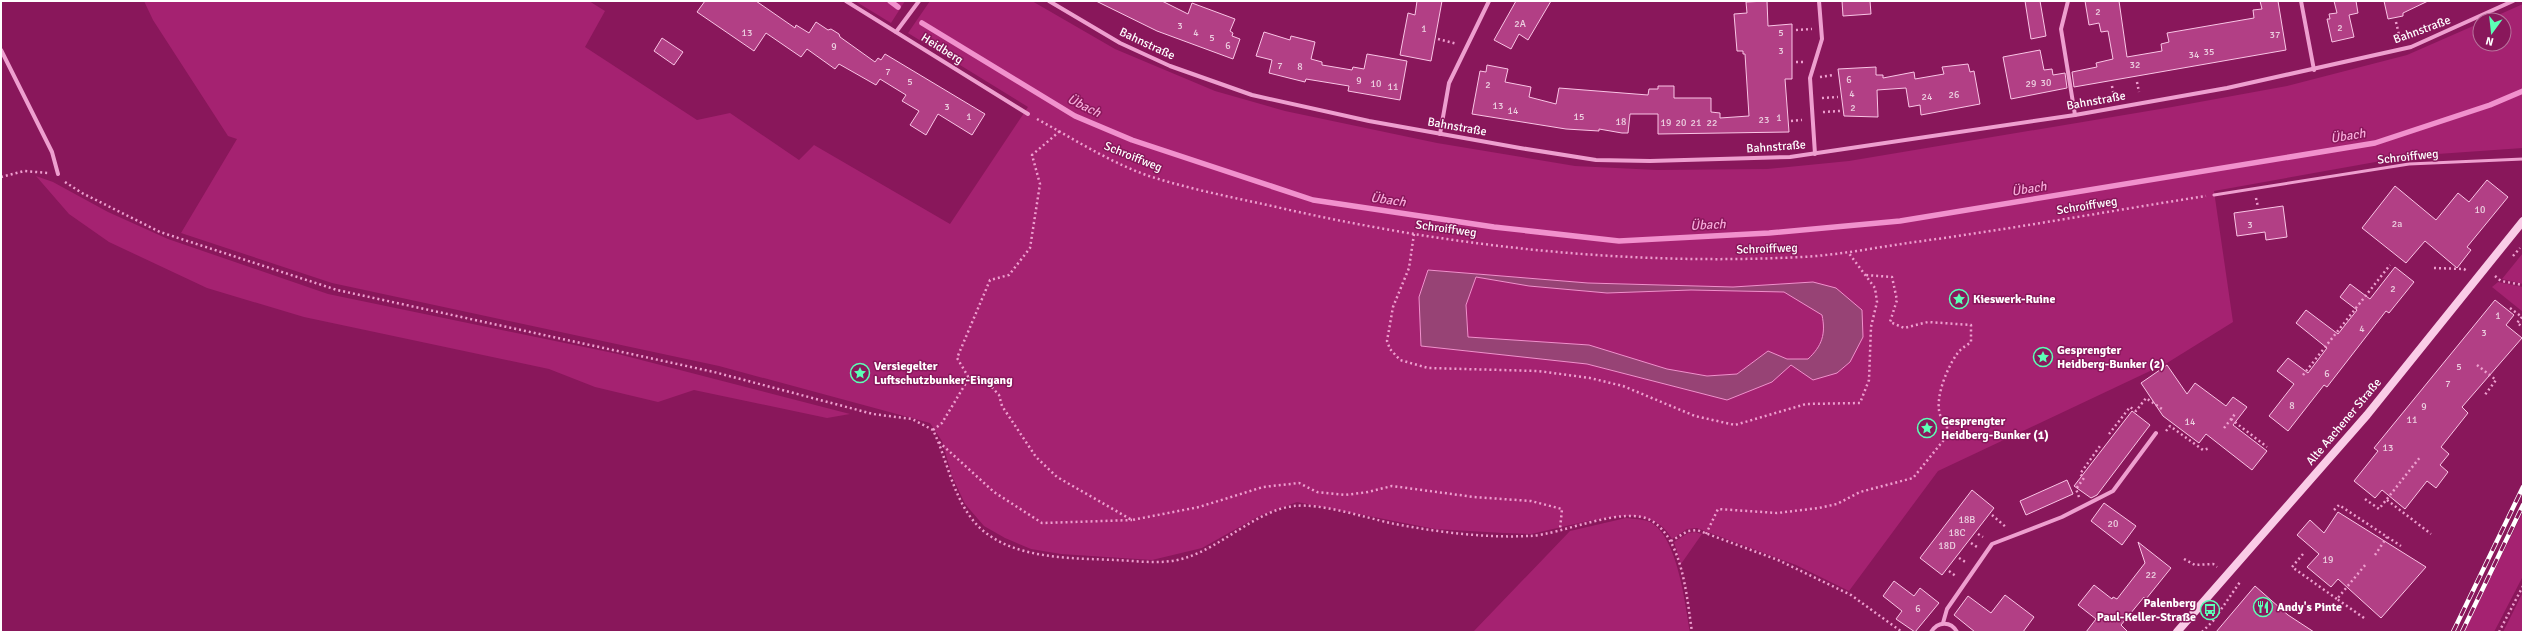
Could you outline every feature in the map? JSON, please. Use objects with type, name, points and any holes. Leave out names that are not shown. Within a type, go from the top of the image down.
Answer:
[{"type":"main road","name":"Alte Aachener Straße","points":[[2177,632],[2367,415],[2523,221]]},
{"type":"street","name":"Heidberg","points":[[846,1],[1028,114]]},
{"type":"street","points":[[896,32],[919,1]]},
{"type":"street","name":"Bahnstraße","points":[[1049,1],[1120,43],[1206,80],[1252,95],[1369,122],[1596,160],[1755,158],[1815,154],[2075,115],[2314,70],[2403,49],[2464,25],[2512,1]]},
{"type":"street","points":[[1440,134],[1449,83],[1465,46],[1489,1]]},
{"type":"street","points":[[1815,154],[1810,78],[1822,39],[1819,1]]},
{"type":"street","points":[[2068,1],[2061,29],[2075,115]]},
{"type":"street","points":[[2301,1],[2314,70]]},
{"type":"street","points":[[1,50],[52,152],[58,174]]},
{"type":"street","points":[[1943,623],[1947,609],[1992,544],[2084,507],[2114,491],[2156,433]]},
{"type":"street","points":[[1931,632],[1938,625],[1943,623],[1952,626],[1957,632]]},
{"type":"lane","name":"Schroiffweg","points":[[2214,195],[2409,164],[2523,159]]},
{"type":"path","points":[[2396,22],[2403,49]]},
{"type":"path","points":[[1796,30],[1821,28]]},
{"type":"path","points":[[1438,39],[1465,46]]},
{"type":"path","points":[[1811,99],[1838,97]]},
{"type":"path","points":[[1812,113],[1840,111]]},
{"type":"path","name":"Schroiffweg","points":[[1028,114],[1107,159],[1151,176],[1313,216],[1414,234],[1526,249],[1669,259],[1804,257],[1847,252],[1973,234],[2214,195]]},
{"type":"path","points":[[1060,131],[1032,155],[1040,184],[1030,248],[1009,275],[990,280],[956,358],[969,378],[989,384],[998,395],[1002,406],[1036,457],[1057,477],[1132,520]]},
{"type":"path","points":[[1,177],[24,171],[58,174],[68,185],[82,193],[160,232],[337,290],[714,372],[873,414],[912,419],[933,430],[963,506],[979,527],[1016,548],[1060,558],[1150,563],[1185,558],[1221,542],[1278,510],[1295,506],[1317,508],[1434,532],[1531,536],[1625,516],[1651,520],[1671,540],[1684,581],[1692,632]]},
{"type":"path","points":[[1414,234],[1409,268],[1393,307],[1387,341],[1390,349],[1400,360],[1428,368],[1538,371],[1590,378],[1623,386],[1695,416],[1735,425],[1806,404],[1860,403],[1869,380],[1871,327],[1877,302],[1875,288],[1847,252]]},
{"type":"path","points":[[2303,375],[2390,265]]},
{"type":"path","points":[[2434,268],[2464,269]]},
{"type":"path","points":[[1706,534],[1718,509],[1777,513],[1819,508],[1837,504],[1860,492],[1913,478],[1947,436],[1948,424],[1942,421],[1939,414],[1943,380],[1957,353],[1971,342],[1971,325],[1928,322],[1904,328],[1890,322],[1897,300],[1892,277],[1866,275]]},
{"type":"path","points":[[2508,282],[2523,285]]},
{"type":"path","points":[[2510,308],[2522,317],[2517,322],[2523,327]]},
{"type":"path","points":[[2477,365],[2496,380],[2484,396]]},
{"type":"path","points":[[933,430],[942,423],[969,378]]},
{"type":"path","points":[[2109,434],[2130,406],[2136,411],[2146,398],[2162,409]]},
{"type":"path","points":[[2224,428],[2235,414]]},
{"type":"path","points":[[2231,419],[2267,447]]},
{"type":"path","points":[[2156,433],[2160,437],[2170,426],[2203,450],[2210,448]]},
{"type":"path","points":[[938,441],[994,492],[1042,523],[1132,520],[1199,507],[1263,487],[1299,483],[1317,492],[1345,495],[1368,492],[1392,486],[1474,498],[1531,501],[1562,509],[1560,529]]},
{"type":"path","points":[[2084,507],[2076,489],[2084,478],[2080,474],[2100,446]]},
{"type":"path","points":[[2365,499],[2379,509],[2421,456]]},
{"type":"path","points":[[2387,500],[2431,534]]},
{"type":"path","points":[[2334,510],[2339,505],[2401,546]]},
{"type":"path","points":[[1992,515],[2005,525],[2010,536]]},
{"type":"path","points":[[1671,540],[1688,531],[1697,530],[1778,560],[1851,595],[1902,632]]},
{"type":"path","points":[[2375,555],[2387,537]]},
{"type":"path","points":[[2303,554],[2292,567],[2364,618]]},
{"type":"path","points":[[2184,559],[2194,565],[2213,564]]},
{"type":"path","points":[[2337,599],[2366,564]]},
{"type":"path","points":[[2499,632],[2523,586]]},
{"type":"shaded area","points":[[144,1],[589,1],[605,11],[585,47],[697,120],[730,113],[799,160],[814,145],[950,224],[1028,107],[908,33],[930,1],[1032,1],[1115,49],[1215,91],[1285,111],[1437,143],[1575,166],[1657,170],[1767,169],[1849,161],[2172,107],[2287,86],[2407,55],[2472,27],[2472,52],[2512,52],[2512,12],[2505,12],[2523,4],[2523,148],[2409,156],[2214,191],[2233,322],[2167,363],[1938,471],[1849,591],[1796,565],[1697,528],[1687,529],[1672,539],[1662,527],[1650,520],[1636,516],[1621,516],[1560,529],[1597,519],[1531,534],[1504,533],[1435,529],[1297,502],[1259,516],[1202,548],[1152,560],[1061,554],[1031,549],[1005,538],[984,526],[965,504],[952,476],[942,441],[930,423],[719,366],[332,283],[181,233],[237,139],[228,136],[153,20]],"holes":[[[1428,270],[1588,283],[1733,287],[1813,282],[1850,362],[1813,379],[1791,365],[1727,400],[1587,364],[1421,346]]]},
{"type":"shaded area","points":[[855,1],[905,1],[891,23]]},
{"type":"shaded area","points":[[36,176],[53,182],[108,212],[168,239],[328,294],[618,354],[850,414],[827,418],[694,390],[658,402],[595,387],[549,369],[304,317],[207,288],[109,242],[69,214]]},
{"type":"shaded area","points":[[2523,253],[2523,284],[2502,279]]},
{"type":"shaded area","points":[[1428,270],[1588,283],[1733,287],[1813,282],[1836,288],[1862,310],[1863,337],[1850,362],[1837,373],[1813,380],[1791,365],[1772,382],[1727,400],[1587,364],[1421,346],[1419,297]],"holes":[[[1476,277],[1529,286],[1607,293],[1691,290],[1784,292],[1822,315],[1823,334],[1820,344],[1808,359],[1787,359],[1768,351],[1737,374],[1707,376],[1667,369],[1589,345],[1468,337],[1466,305]]]},
{"type":"shaded area","points":[[1476,277],[1529,286],[1607,293],[1691,290],[1784,292],[1823,315],[1824,328],[1820,344],[1808,359],[1787,359],[1768,351],[1737,374],[1707,376],[1667,369],[1589,345],[1468,337],[1466,305]]},
{"type":"shaded area","points":[[2498,282],[2523,287],[2523,312],[2492,287]]},
{"type":"shaded area","points":[[2523,512],[2523,576],[2494,632],[2464,632]]},
{"type":"shaded area","points":[[1626,518],[1650,522],[1660,530],[1667,542],[1674,556],[1679,572],[1690,632],[1473,632],[1570,531]]},
{"type":"shaded area","points":[[1695,532],[1702,534],[1681,564],[1674,542],[1688,533]]},
{"type":"shaded area","points":[[2523,592],[2523,632],[2503,632]]},
{"type":"building","points":[[705,1],[756,1],[795,28],[796,25],[809,33],[816,22],[828,30],[831,29],[839,34],[840,37],[875,62],[878,58],[881,60],[885,54],[985,114],[972,135],[938,114],[926,135],[910,125],[919,111],[902,101],[906,95],[880,79],[876,85],[839,64],[835,69],[807,49],[801,57],[766,33],[754,51],[697,12]]},
{"type":"building","points":[[1096,1],[1162,1],[1188,14],[1192,3],[1235,19],[1230,31],[1233,33],[1232,36],[1240,39],[1233,59],[1157,31]]},
{"type":"building","points":[[1417,1],[1442,1],[1431,61],[1400,55],[1408,13],[1415,15]]},
{"type":"building","points":[[1516,1],[1551,1],[1528,40],[1519,34],[1511,49],[1494,40]]},
{"type":"building","points":[[1767,1],[1768,26],[1792,24],[1792,79],[1785,79],[1789,132],[1658,134],[1658,114],[1630,114],[1628,133],[1622,133],[1599,129],[1599,131],[1566,129],[1472,114],[1480,71],[1486,72],[1487,65],[1508,69],[1505,82],[1531,87],[1529,97],[1556,104],[1559,88],[1648,95],[1649,89],[1658,89],[1658,86],[1674,86],[1674,98],[1711,98],[1711,112],[1720,113],[1720,118],[1749,116],[1745,54],[1743,54],[1743,51],[1737,51],[1734,14],[1747,13],[1746,2]]},
{"type":"building","points":[[1842,1],[1870,1],[1871,14],[1843,16]]},
{"type":"building","points":[[2025,1],[2040,1],[2046,36],[2031,39]]},
{"type":"building","points":[[2085,1],[2119,1],[2127,57],[2162,51],[2161,44],[2169,42],[2167,33],[2254,18],[2253,10],[2262,9],[2260,1],[2278,1],[2286,50],[2074,87],[2072,72],[2097,67],[2096,63],[2113,59],[2108,31],[2101,32],[2099,23],[2089,25]]},
{"type":"building","points":[[2334,1],[2356,1],[2358,13],[2349,15],[2354,37],[2332,42],[2327,19],[2330,19],[2329,14],[2337,13]]},
{"type":"building","points":[[2384,1],[2428,1],[2403,13],[2403,16],[2388,19]]},
{"type":"building","points":[[1264,32],[1290,40],[1291,36],[1315,42],[1311,59],[1322,62],[1322,65],[1352,70],[1353,67],[1364,69],[1367,54],[1407,61],[1400,100],[1348,91],[1349,86],[1306,79],[1305,82],[1269,73],[1272,60],[1256,56]]},
{"type":"building","points":[[662,38],[683,52],[674,65],[654,51]]},
{"type":"building","points":[[2040,50],[2044,70],[2052,69],[2053,75],[2065,73],[2067,88],[2011,99],[2003,57]]},
{"type":"building","points":[[1968,64],[1970,72],[1974,71],[1980,104],[1921,115],[1920,105],[1909,107],[1906,88],[1877,90],[1878,117],[1844,116],[1838,69],[1876,67],[1876,75],[1883,75],[1883,78],[1914,72],[1915,79],[1944,74],[1942,67]]},
{"type":"building","points":[[2487,180],[2508,197],[2467,247],[2471,250],[2457,268],[2425,241],[2406,263],[2362,228],[2395,186],[2436,220],[2458,193],[2469,202]]},
{"type":"building","points":[[2283,206],[2287,237],[2266,240],[2265,232],[2237,236],[2234,213]]},
{"type":"building","points":[[2395,267],[2414,282],[2389,313],[2386,311],[2327,387],[2324,385],[2288,431],[2269,416],[2294,384],[2277,371],[2288,358],[2308,373],[2327,348],[2296,323],[2306,310],[2338,334],[2357,310],[2340,297],[2350,284],[2370,299]]},
{"type":"building","points":[[2495,300],[2514,315],[2506,325],[2522,338],[2462,407],[2468,413],[2441,447],[2449,454],[2440,465],[2448,472],[2436,488],[2427,481],[2405,509],[2382,490],[2375,498],[2354,481],[2378,451],[2374,448]]},
{"type":"building","points":[[2167,365],[2187,394],[2195,383],[2226,406],[2233,397],[2247,407],[2233,425],[2267,451],[2252,470],[2206,434],[2199,443],[2163,416],[2141,383]]},
{"type":"building","points":[[2132,411],[2150,425],[2097,495],[2091,498],[2074,486]]},
{"type":"building","points":[[2067,480],[2073,494],[2026,515],[2020,501]]},
{"type":"building","points":[[1972,490],[1994,508],[1942,575],[1920,558]]},
{"type":"building","points":[[2104,503],[2136,526],[2122,545],[2091,521]]},
{"type":"building","points":[[2338,512],[2426,567],[2381,618],[2338,579],[2331,587],[2307,567],[2319,554],[2297,535],[2310,520],[2324,533]]},
{"type":"building","points":[[2138,542],[2171,568],[2146,599],[2144,597],[2121,625],[2128,632],[2086,632],[2096,619],[2078,605],[2094,585],[2112,599],[2113,597],[2117,599],[2145,563]]},
{"type":"building","points":[[1894,581],[1914,596],[1920,588],[1939,603],[1915,632],[1896,619],[1902,611],[1883,596]]},
{"type":"building","points":[[2255,586],[2288,615],[2314,632],[2216,632]]},
{"type":"building","points":[[2005,595],[2034,617],[2023,632],[1975,632],[1954,615],[1968,596],[1991,613]]},
{"type":"waterway","name":"Übach","points":[[890,1],[898,7]]},
{"type":"waterway","name":"Übach","points":[[922,23],[1075,116],[1132,140],[1313,200],[1494,227],[1619,241],[1769,233],[1900,221],[2375,143],[2490,105],[2523,91]]},
{"type":"railway","points":[[2453,632],[2523,487]]},
{"type":"railway","points":[[2462,632],[2523,505]]},
{"type":"place","name":"Kieswerk-Ruine","points":[[1959,299]]},
{"type":"place","name":"Gesprengter Heidberg-Bunker (2)","points":[[2043,357]]},
{"type":"place","name":"Versiegelter Luftschutzbunker-Eingang","points":[[860,373]]},
{"type":"place","name":"Gesprengter Heidberg-Bunker (1)","points":[[1927,428]]},
{"type":"place","name":"Andy's Pinte","points":[[2263,607]]},
{"type":"place","name":"Palenberg Paul-Keller-Straße","points":[[2210,610]]}]
